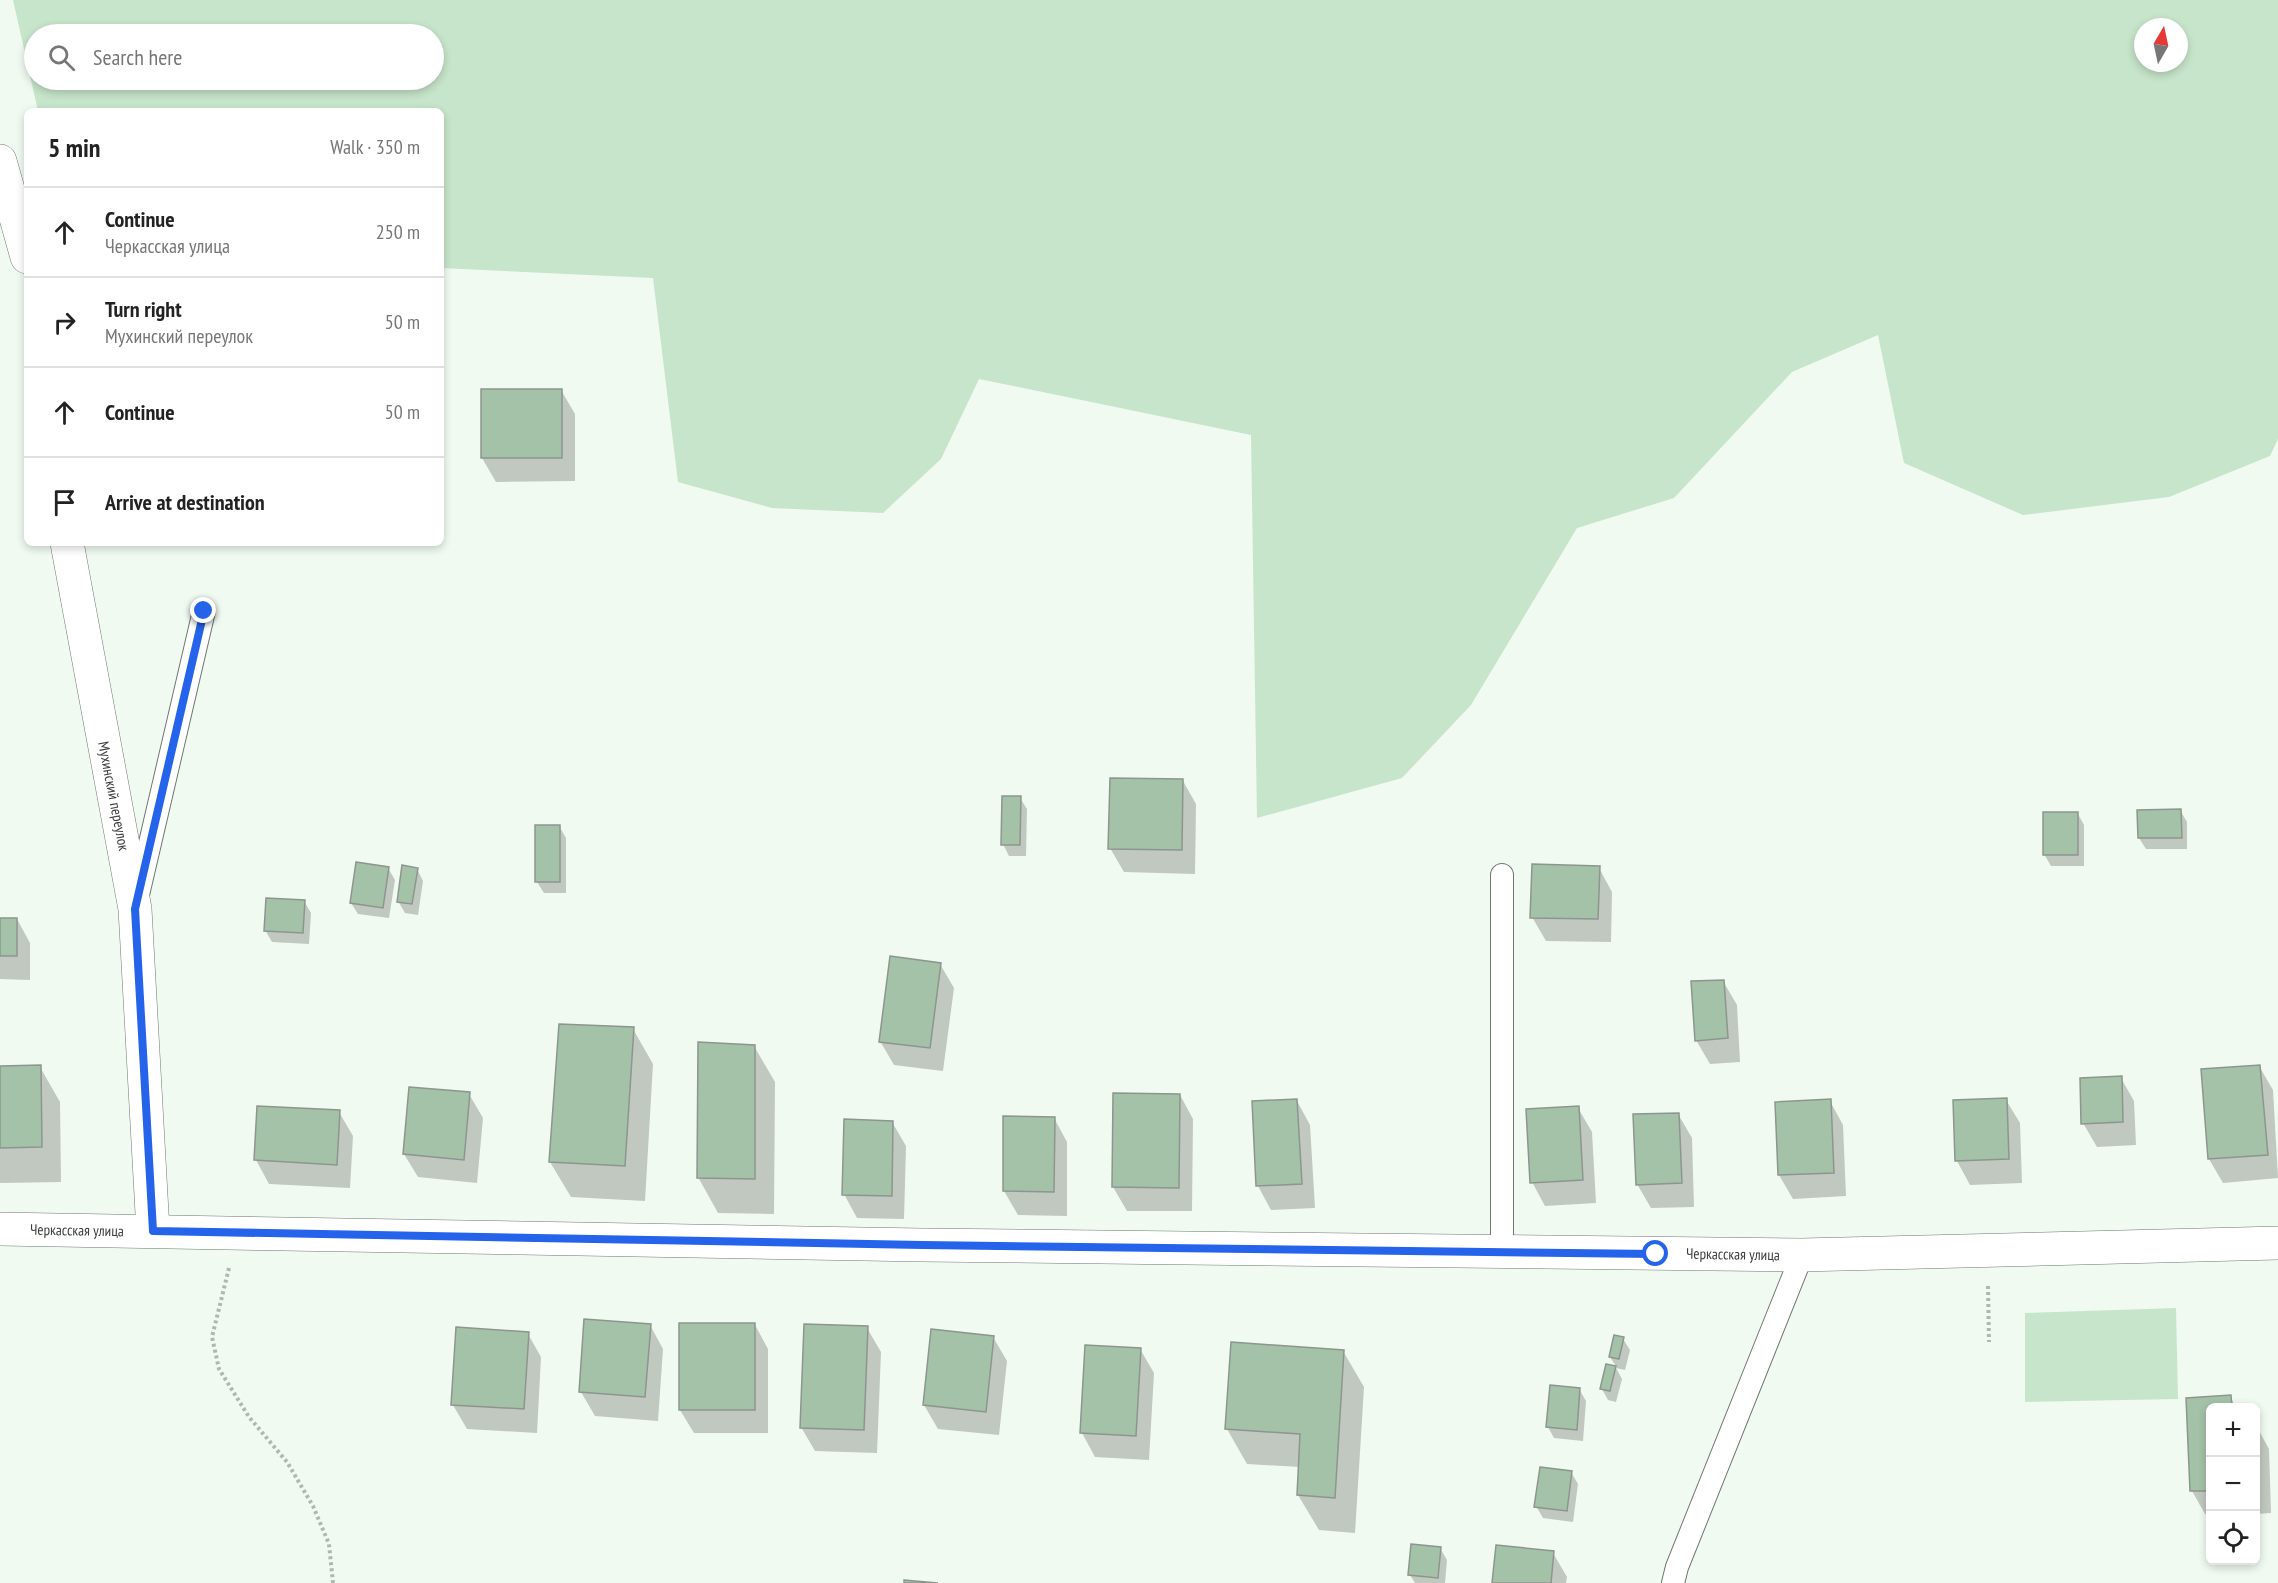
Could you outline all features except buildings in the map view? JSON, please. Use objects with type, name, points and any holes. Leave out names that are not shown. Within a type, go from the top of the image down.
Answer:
[{"type":"street","points":[[0,161],[24,246]]},
{"type":"street","name":"Мухинский переулок","points":[[68,546],[135,909],[153,1231]]},
{"type":"street","name":"Черкасская улица","points":[[0,1229],[922,1245],[1802,1255],[2278,1243]]},
{"type":"lane","points":[[135,909],[204,611]]},
{"type":"lane","points":[[1502,875],[1502,1251]]},
{"type":"lane","points":[[1673,1583],[1677,1567],[1802,1255]]},
{"type":"path","points":[[238,1233],[212,1337],[219,1369],[249,1417],[287,1462],[313,1506],[329,1544],[333,1583]]},
{"type":"path","points":[[1988,1251],[1989,1342]]},
{"type":"green space","points":[[13,0],[2278,0],[2278,439],[2270,456],[2169,497],[2023,515],[1904,463],[1878,335],[1792,372],[1674,498],[1577,528],[1471,705],[1402,778],[1257,818],[1251,435],[979,379],[941,459],[883,513],[772,508],[678,482],[653,278],[444,268],[444,108],[37,108],[33,90],[444,90],[444,24],[24,24],[24,49]]},
{"type":"green space","points":[[2176,1308],[2178,1399],[2025,1402],[2025,1313]]},
{"type":"route","points":[[204,611],[135,909],[153,1231],[922,1245],[1656,1254]]}]
